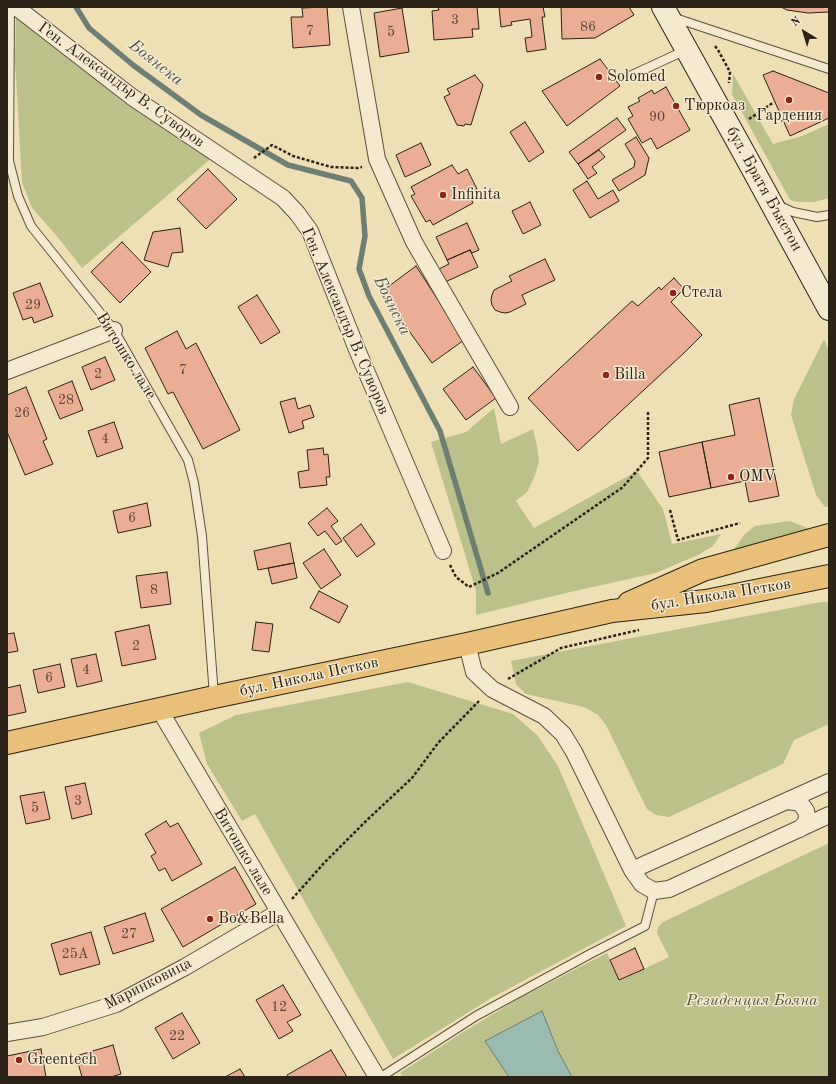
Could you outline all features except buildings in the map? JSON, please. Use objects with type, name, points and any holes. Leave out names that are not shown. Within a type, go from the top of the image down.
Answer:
[{"type":"highway","name":"бул. Никола Петков","points":[[612,611],[703,570],[829,535]]},
{"type":"highway","name":"бул. Никола Петков","points":[[7,743],[214,697],[467,644],[612,611],[706,601],[829,576]]},
{"type":"street","name":"Ген. Александър В. Суворов","points":[[16,7],[132,97],[283,198],[298,213],[310,231],[358,352],[443,551]]},
{"type":"street","points":[[351,7],[377,159],[414,242],[510,407]]},
{"type":"street","name":"бул. Братя Бъкстон","points":[[665,11],[829,309]]},
{"type":"street","points":[[7,371],[114,330]]},
{"type":"street","points":[[467,644],[474,672],[492,689],[544,716],[563,734],[574,752],[632,870],[642,884],[654,891],[669,889],[829,816]]},
{"type":"street","name":"Витошко лале","points":[[159,709],[378,1077]]},
{"type":"street","points":[[632,870],[829,782]]},
{"type":"street","points":[[787,801],[801,804],[806,811],[806,822],[800,829]]},
{"type":"street","name":"Маринковица","points":[[7,1033],[43,1027],[116,1004],[185,967],[279,912]]},
{"type":"lane","name":"Витошко лале","points":[[10,7],[9,161],[18,196],[31,226],[114,330],[188,460],[194,483],[202,536],[214,697]]},
{"type":"lane","points":[[665,11],[696,24],[829,69]]},
{"type":"lane","points":[[632,75],[687,50]]},
{"type":"lane","points":[[770,201],[793,212],[817,217],[829,215]]},
{"type":"lane","points":[[381,1077],[476,1016],[645,926],[654,891]]},
{"type":"path","points":[[745,122],[774,102]]},
{"type":"path","points":[[272,145],[293,156],[331,166],[358,168],[377,159]]},
{"type":"path","points":[[443,551],[456,577],[469,587],[498,573],[559,532],[623,487],[648,458],[648,410]]},
{"type":"path","points":[[670,510],[678,540],[740,523]]},
{"type":"green space","points":[[16,18],[42,32],[214,156],[82,268],[32,208],[22,182],[15,60]]},
{"type":"green space","points":[[733,74],[773,144],[802,136],[829,124],[829,198],[814,202],[804,202],[792,201],[789,198],[732,94]]},
{"type":"green space","points":[[824,339],[829,351],[829,507],[825,507],[816,495],[791,415],[794,399]]},
{"type":"green space","points":[[494,408],[501,444],[533,429],[539,462],[534,478],[527,492],[516,501],[534,528],[637,471],[663,509],[672,544],[721,534],[713,546],[700,554],[656,573],[476,615],[476,591],[431,442],[466,432]]},
{"type":"green space","points":[[790,521],[810,529],[729,556],[745,534],[755,526]]},
{"type":"green space","points":[[821,602],[829,602],[829,724],[794,740],[783,764],[669,817],[656,815],[647,809],[606,725],[598,715],[584,707],[526,694],[516,684],[511,661]]},
{"type":"green space","points":[[408,682],[513,714],[537,735],[558,766],[626,926],[493,997],[393,1059],[255,814],[242,821],[207,764],[199,733],[236,715]]},
{"type":"green space","name":"Резиденция Бояна","points":[[829,843],[829,1077],[403,1077],[400,1073],[518,999],[607,953],[620,980],[669,957],[657,933],[658,927],[663,922]]},
{"type":"water","points":[[542,1011],[558,1051],[572,1077],[509,1077],[485,1041]]},
{"type":"waterway","name":"Боянска","points":[[76,7],[89,28],[133,65],[201,115],[288,165],[351,181],[362,198],[365,236],[359,269],[369,296],[440,431],[488,593]]},
{"type":"place","name":"Solomed","points":[[599,77]]},
{"type":"place","name":"Гардения","points":[[789,100]]},
{"type":"place","name":"Тюркоаз","points":[[676,106]]},
{"type":"place","name":"Infinita","points":[[443,195]]},
{"type":"place","name":"Стела","points":[[673,293]]},
{"type":"place","name":"Billa","points":[[606,375]]},
{"type":"place","name":"OMV","points":[[731,477]]},
{"type":"place","name":"Bo&Bella","points":[[210,919]]},
{"type":"place","name":"Greentech","points":[[19,1060]]}]
